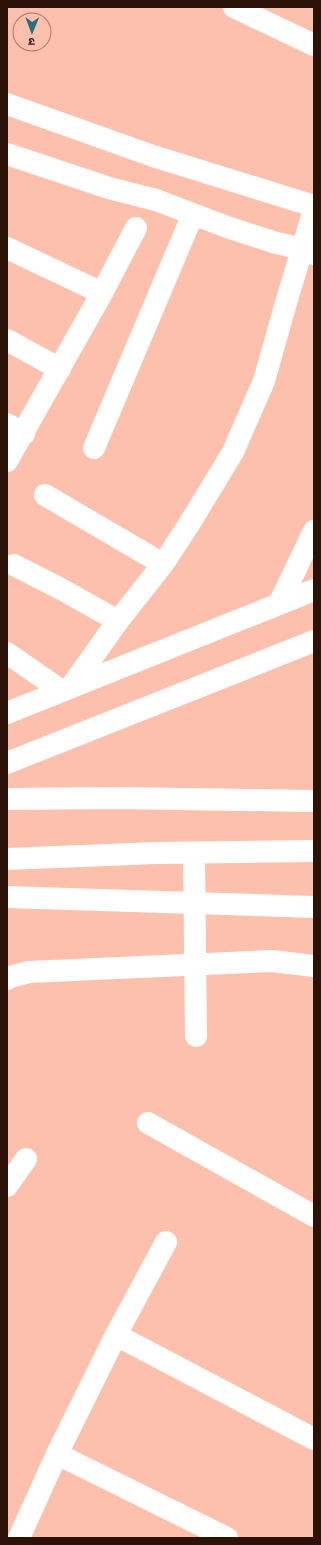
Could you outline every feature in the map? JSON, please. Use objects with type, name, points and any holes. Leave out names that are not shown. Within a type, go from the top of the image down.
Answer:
[{"type":"street","points":[[234,7],[314,45]]},
{"type":"street","points":[[7,104],[153,156],[314,206]]},
{"type":"street","points":[[7,154],[108,188],[156,200],[227,227],[273,242],[308,251]]},
{"type":"street","points":[[66,689],[163,564],[233,452],[264,381],[308,251],[314,210]]},
{"type":"street","points":[[94,448],[193,214]]},
{"type":"street","points":[[7,461],[15,429],[60,369],[136,228]]},
{"type":"street","points":[[7,248],[102,293]]},
{"type":"street","points":[[7,340],[60,369]]},
{"type":"street","points":[[45,495],[163,564]]},
{"type":"street","points":[[279,604],[314,531]]},
{"type":"street","points":[[14,566],[63,590],[118,621]]},
{"type":"street","points":[[7,713],[314,590]]},
{"type":"street","points":[[7,763],[314,641]]},
{"type":"street","points":[[7,653],[66,689]]},
{"type":"street","points":[[7,799],[115,798],[314,800]]},
{"type":"street","points":[[7,860],[156,854],[314,851]]},
{"type":"street","points":[[194,853],[196,1036]]},
{"type":"street","points":[[7,897],[314,907]]},
{"type":"street","points":[[7,979],[29,972],[196,963],[272,961],[314,966]]},
{"type":"street","points":[[148,1123],[314,1216]]},
{"type":"street","points":[[7,1186],[26,1159]]},
{"type":"street","points":[[19,1538],[57,1454],[116,1335],[166,1242]]},
{"type":"street","points":[[116,1335],[314,1439]]},
{"type":"street","points":[[57,1454],[228,1538]]}]
